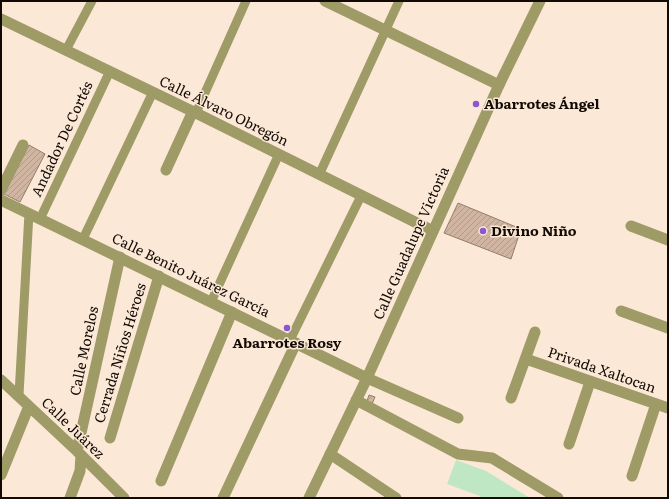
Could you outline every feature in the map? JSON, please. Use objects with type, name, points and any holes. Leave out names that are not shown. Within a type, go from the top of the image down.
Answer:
[{"type":"street","points":[[66,50],[92,1]]},
{"type":"street","points":[[166,170],[195,112],[246,1]]},
{"type":"street","points":[[325,1],[386,32],[499,85]]},
{"type":"street","points":[[319,175],[399,1]]},
{"type":"street","name":"Calle Guadalupe Victoria","points":[[309,498],[367,378],[499,85],[540,1]]},
{"type":"street","name":"Calle Álvaro Obregón","points":[[1,19],[195,112],[433,231]]},
{"type":"street","name":"Andador De Cortés","points":[[40,219],[110,71]]},
{"type":"street","points":[[83,239],[152,92]]},
{"type":"street","points":[[1,190],[23,145]]},
{"type":"street","points":[[211,302],[279,154]]},
{"type":"street","points":[[223,498],[361,196]]},
{"type":"street","name":"Calle Benito Juárez García","points":[[1,200],[367,378],[458,418]]},
{"type":"street","points":[[18,395],[29,213]]},
{"type":"street","points":[[631,226],[668,240]]},
{"type":"street","name":"Calle Morelos","points":[[70,498],[80,471],[79,453],[120,258]]},
{"type":"street","name":"Cerrada Niños Héroes","points":[[110,438],[159,276]]},
{"type":"street","points":[[161,481],[232,312]]},
{"type":"street","points":[[621,312],[668,328]]},
{"type":"street","points":[[511,398],[535,332]]},
{"type":"street","name":"Privada Xaltocan","points":[[526,359],[668,408]]},
{"type":"street","name":"Calle Juárez","points":[[1,380],[79,453],[124,498]]},
{"type":"street","points":[[569,444],[590,382]]},
{"type":"street","points":[[356,400],[458,454],[492,458],[558,498]]},
{"type":"street","points":[[632,476],[656,404]]},
{"type":"street","points":[[1,475],[29,406]]},
{"type":"street","points":[[330,454],[396,498]]},
{"type":"green space","points":[[456,460],[486,471],[530,498],[480,498],[480,496],[447,484]]},
{"type":"building","points":[[29,145],[45,154],[20,202],[4,194]]},
{"type":"building","name":"Divino Niño","points":[[458,203],[521,229],[511,259],[444,233]]},
{"type":"building","points":[[369,395],[375,397],[372,404],[367,401]]},
{"type":"place","name":"Abarrotes Ángel","points":[[476,104]]},
{"type":"place","name":"Divino Niño","points":[[483,231]]},
{"type":"place","name":"Abarrotes Rosy","points":[[287,328]]}]
